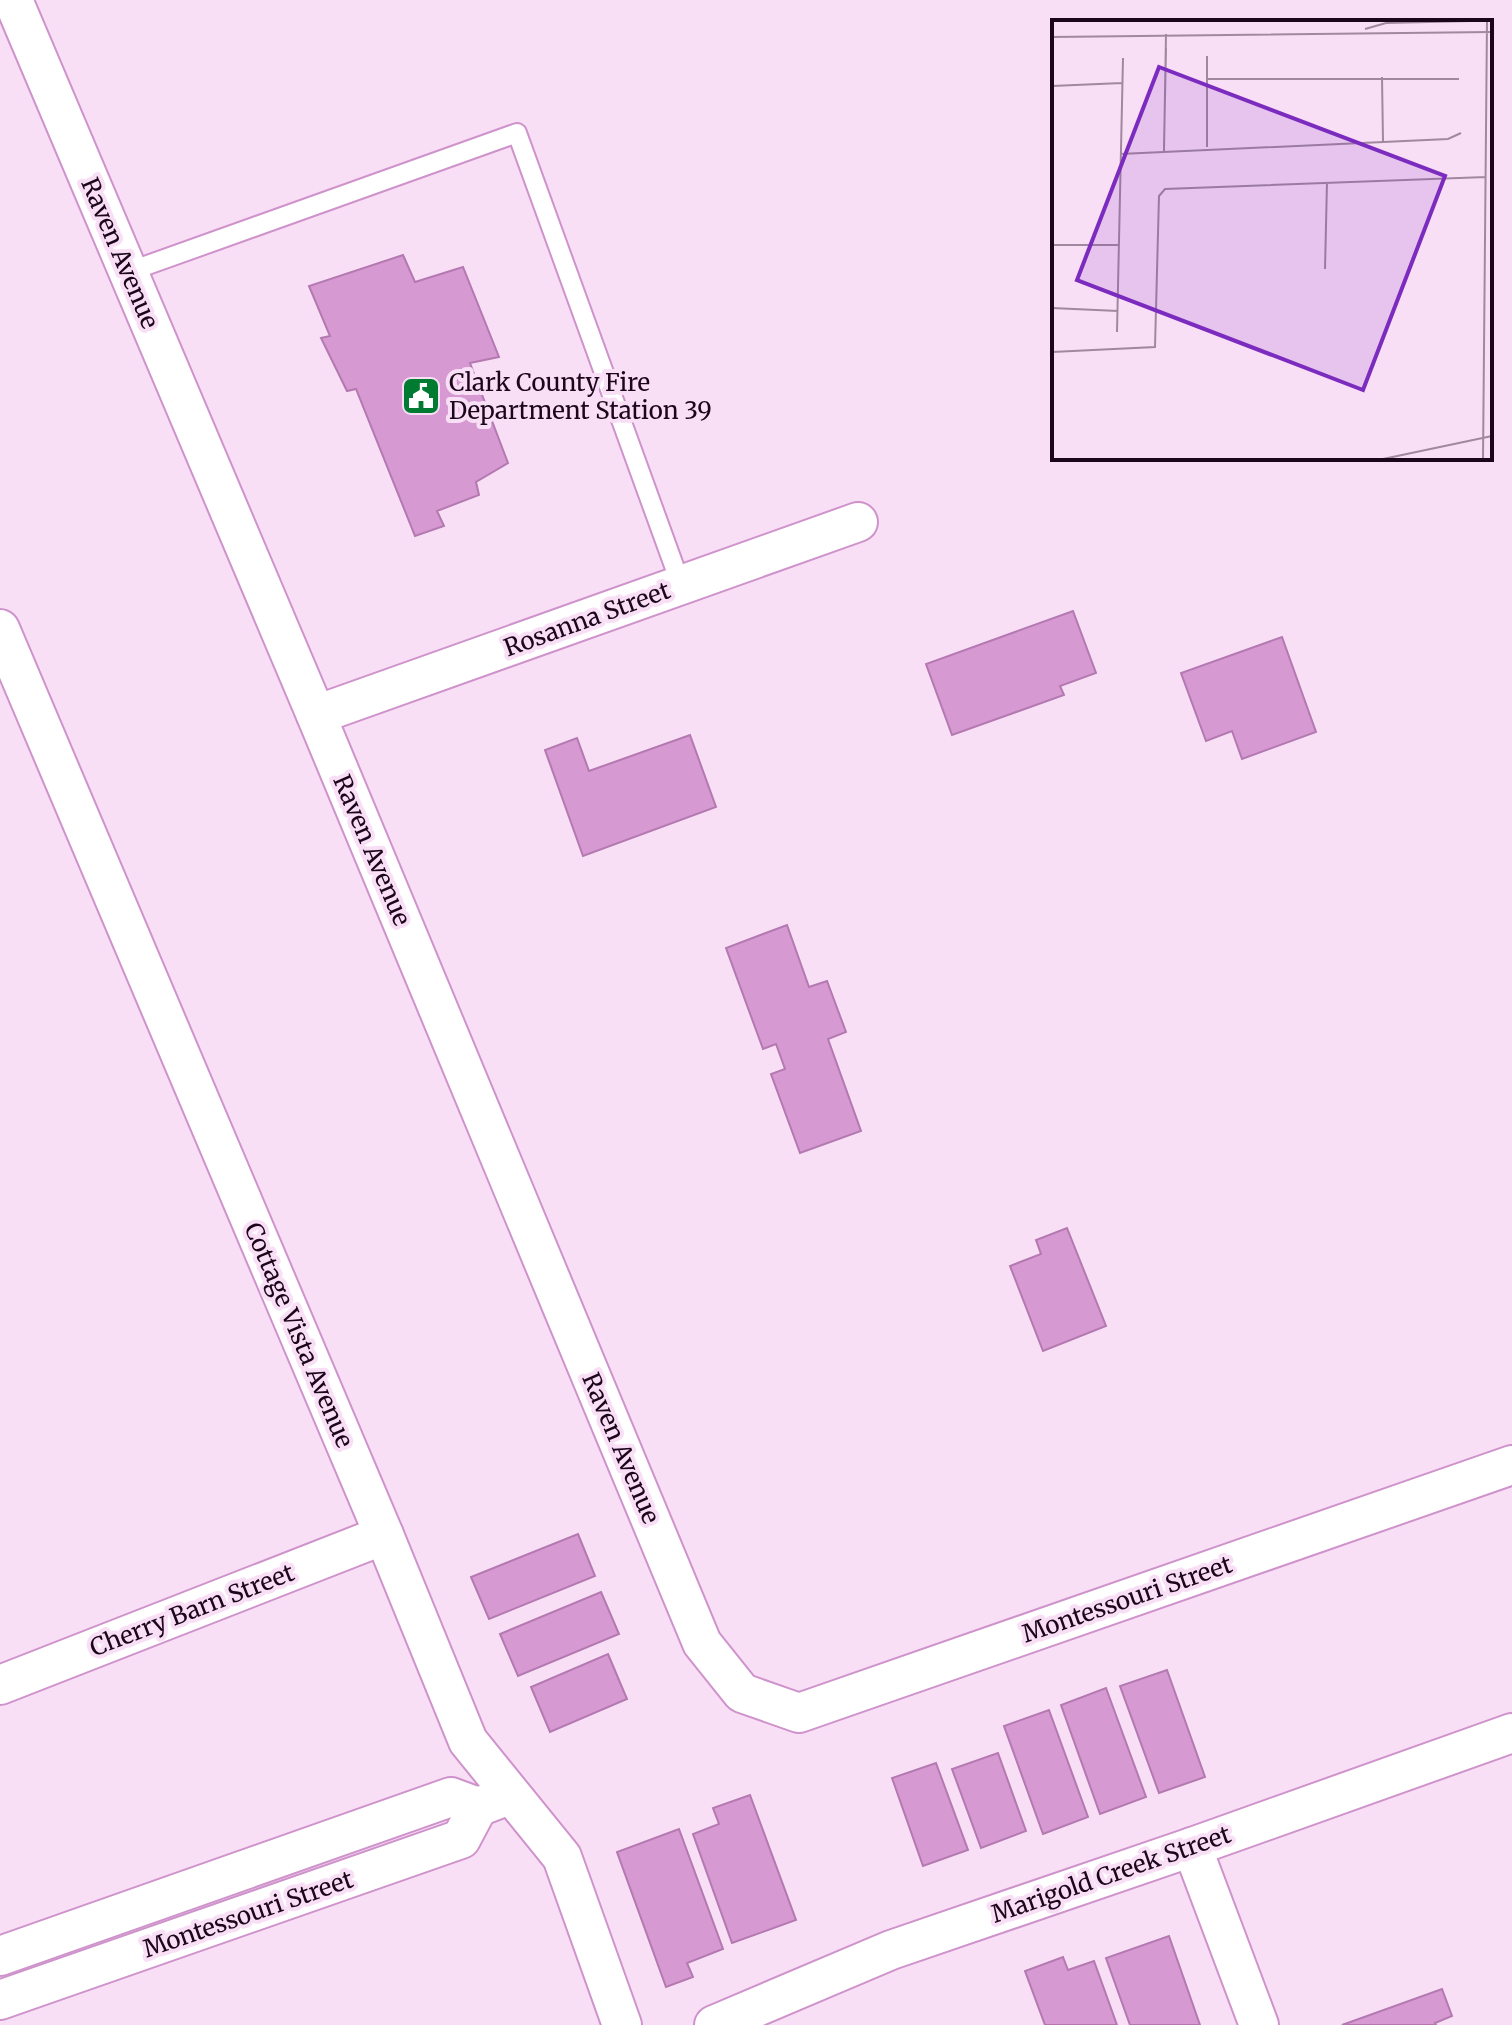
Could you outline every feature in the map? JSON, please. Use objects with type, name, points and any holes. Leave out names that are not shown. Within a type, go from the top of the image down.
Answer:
[{"type":"street","name":"Raven Avenue","points":[[13,0],[316,715],[702,1643],[742,1693]]},
{"type":"street","name":"Rosanna Street","points":[[316,715],[858,522]]},
{"type":"street","name":"Cottage Vista Avenue","points":[[0,629],[494,1801],[562,1857],[622,2025]]},
{"type":"street","name":"Montessouri Street","points":[[742,1693],[799,1713],[1512,1465]]},
{"type":"street","name":"Cherry Barn Street","points":[[0,1685],[384,1535]]},
{"type":"street","name":"Marigold Creek Street","points":[[714,2025],[891,1950],[1512,1733]]},
{"type":"street","name":"Montessouri Street","points":[[0,1956],[451,1797],[494,1801]]},
{"type":"street","name":"Montessouri Street","points":[[0,2000],[461,1839],[494,1801]]},
{"type":"street","points":[[1192,1847],[1259,2025]]},
{"type":"lane","points":[[128,272],[517,133],[681,585]]},
{"type":"building","name":"Clark County Fire Department Station 39","points":[[403,255],[415,282],[463,267],[499,357],[470,363],[508,463],[476,482],[479,495],[437,511],[444,526],[415,536],[356,389],[347,391],[321,338],[330,336],[309,286]]},
{"type":"building","points":[[1073,611],[1096,673],[1060,686],[1064,695],[952,735],[926,664]]},
{"type":"building","points":[[1282,637],[1316,732],[1242,759],[1232,731],[1206,741],[1181,673]]},
{"type":"building","points":[[690,735],[716,807],[583,856],[545,750],[577,738],[589,771]]},
{"type":"building","points":[[787,925],[809,987],[827,981],[846,1032],[828,1039],[861,1131],[800,1153],[771,1074],[785,1069],[776,1044],[763,1049],[726,948]]},
{"type":"building","points":[[1067,1228],[1106,1326],[1043,1351],[1010,1266],[1041,1254],[1036,1240]]},
{"type":"building","points":[[578,1534],[595,1576],[489,1619],[471,1577]]},
{"type":"building","points":[[601,1592],[619,1634],[518,1676],[500,1634]]},
{"type":"building","points":[[608,1654],[627,1699],[550,1732],[531,1687]]},
{"type":"building","points":[[1167,1670],[1205,1777],[1159,1793],[1120,1686]]},
{"type":"building","points":[[1106,1688],[1146,1797],[1100,1814],[1061,1705]]},
{"type":"building","points":[[1049,1710],[1088,1817],[1043,1834],[1004,1726]]},
{"type":"building","points":[[998,1753],[1026,1831],[981,1848],[952,1769]]},
{"type":"building","points":[[936,1763],[968,1850],[923,1866],[892,1778]]},
{"type":"building","points":[[750,1795],[796,1920],[732,1943],[693,1834],[719,1824],[713,1808]]},
{"type":"building","points":[[679,1829],[723,1949],[687,1963],[693,1977],[666,1987],[617,1852]]},
{"type":"building","points":[[1169,1936],[1200,2025],[1130,2025],[1106,1958]]},
{"type":"building","points":[[1063,1957],[1068,1970],[1094,1961],[1117,2025],[1045,2025],[1025,1971]]},
{"type":"building","points":[[1442,1989],[1452,2016],[1436,2025],[1342,2025]]},
{"type":"place","name":"Clark County Fire Department Station 39","points":[[421,396]]}]
